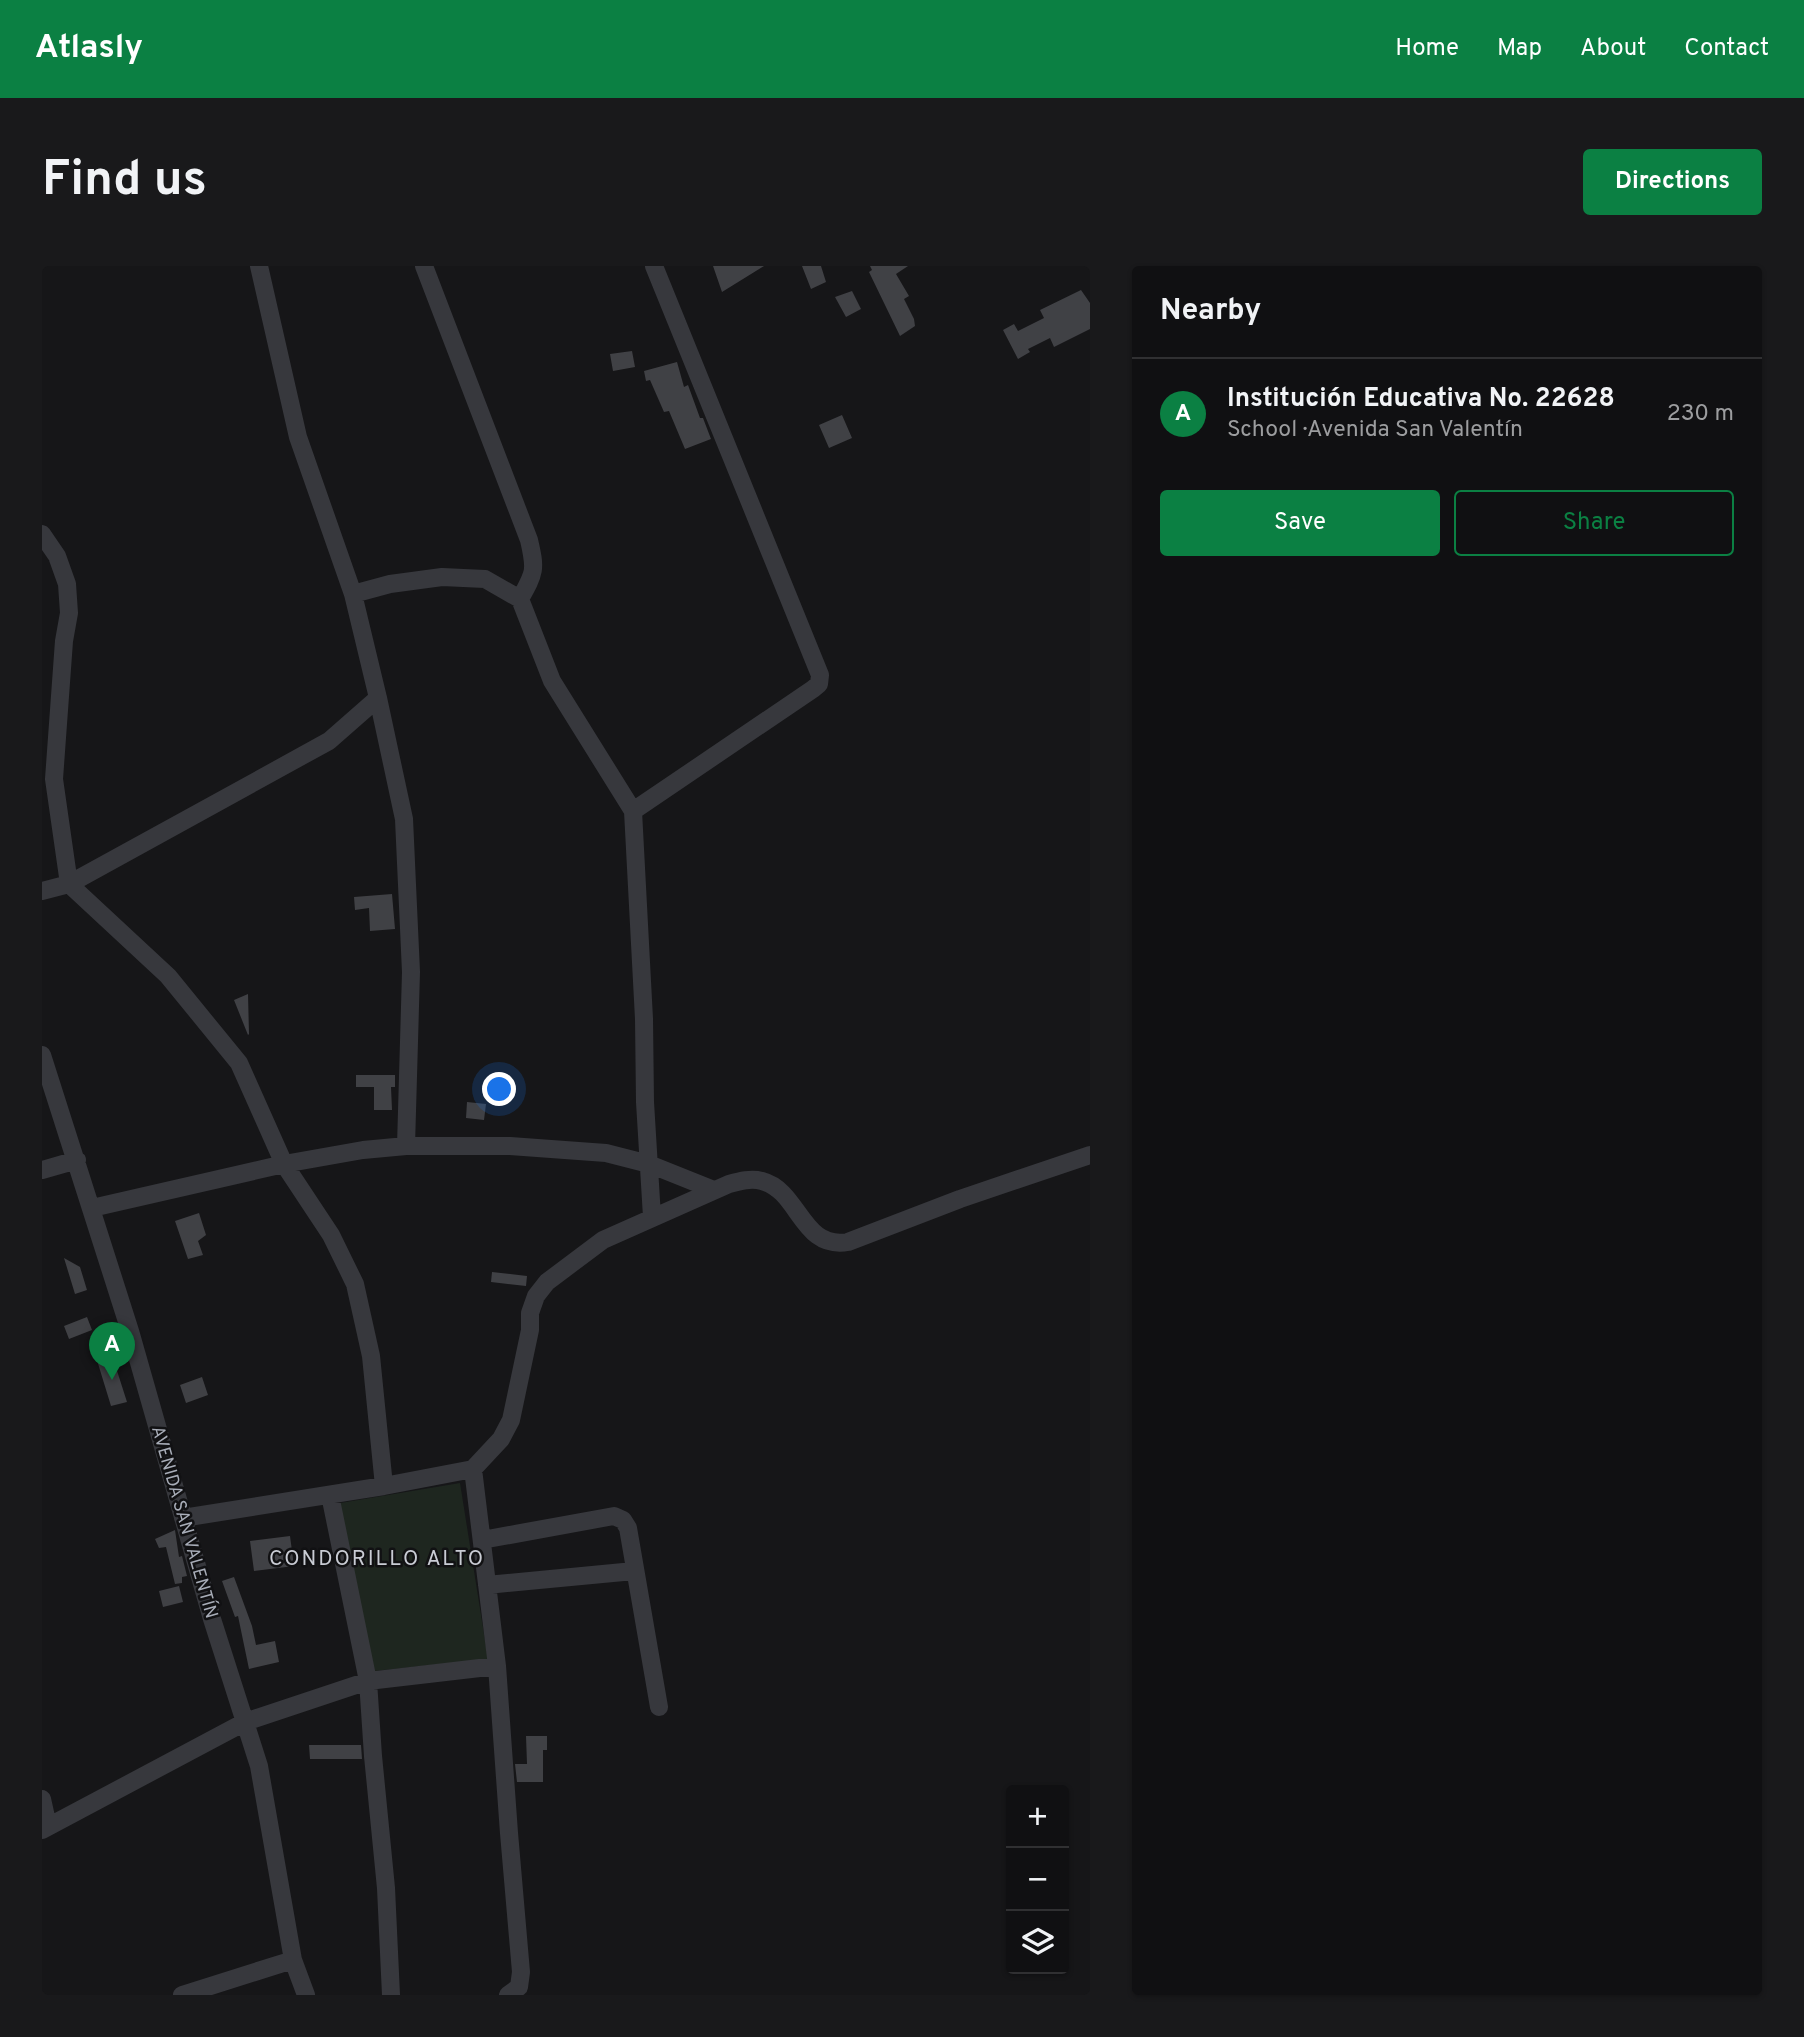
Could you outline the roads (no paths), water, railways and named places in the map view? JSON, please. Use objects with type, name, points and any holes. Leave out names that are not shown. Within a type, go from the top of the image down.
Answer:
[{"type":"street","points":[[259,266],[298,437],[353,594],[404,819],[411,972],[406,1146]]},
{"type":"street","points":[[425,266],[529,540],[535,566],[520,599]]},
{"type":"street","points":[[633,811],[813,689],[818,684],[820,675],[654,266]]},
{"type":"street","points":[[42,534],[57,556],[68,593],[69,612],[64,641],[54,779],[69,884],[168,976],[239,1063],[284,1164],[331,1235],[355,1284],[371,1356],[384,1486]]},
{"type":"street","points":[[353,594],[390,583],[442,577],[485,579],[520,599],[552,681],[633,811],[653,1217]]},
{"type":"street","points":[[42,891],[69,884],[328,741],[378,698]]},
{"type":"street","name":"AVENIDA SAN VALENTÍN","points":[[42,1055],[130,1331],[212,1619],[259,1766],[293,1960],[306,1995]]},
{"type":"street","points":[[92,1208],[284,1164],[363,1150],[406,1146],[510,1146],[606,1153],[649,1164],[714,1190]]},
{"type":"street","points":[[183,1518],[473,1469],[501,1440],[511,1420],[530,1330],[530,1313],[547,1282],[603,1240],[714,1190],[745,1180],[762,1181],[778,1188],[819,1238],[838,1244],[1090,1155]]},
{"type":"street","points":[[42,1170],[77,1160]]},
{"type":"street","points":[[473,1469],[498,1666],[522,1972],[519,1987],[508,1995]]},
{"type":"street","points":[[330,1495],[369,1681],[373,1756],[386,1888],[391,1995]]},
{"type":"street","points":[[482,1540],[614,1516],[623,1520],[628,1528],[659,1706]]},
{"type":"street","points":[[487,1585],[634,1570]]},
{"type":"street","points":[[42,1799],[45,1828],[246,1722],[369,1681],[498,1666]]},
{"type":"street","points":[[182,1995],[293,1960]]},
{"type":"place","name":"Institución Educativa No. 22628","points":[[112,1380]]},
{"type":"district","name":"CONDORILLO ALTO","points":[[377,1558]]}]
